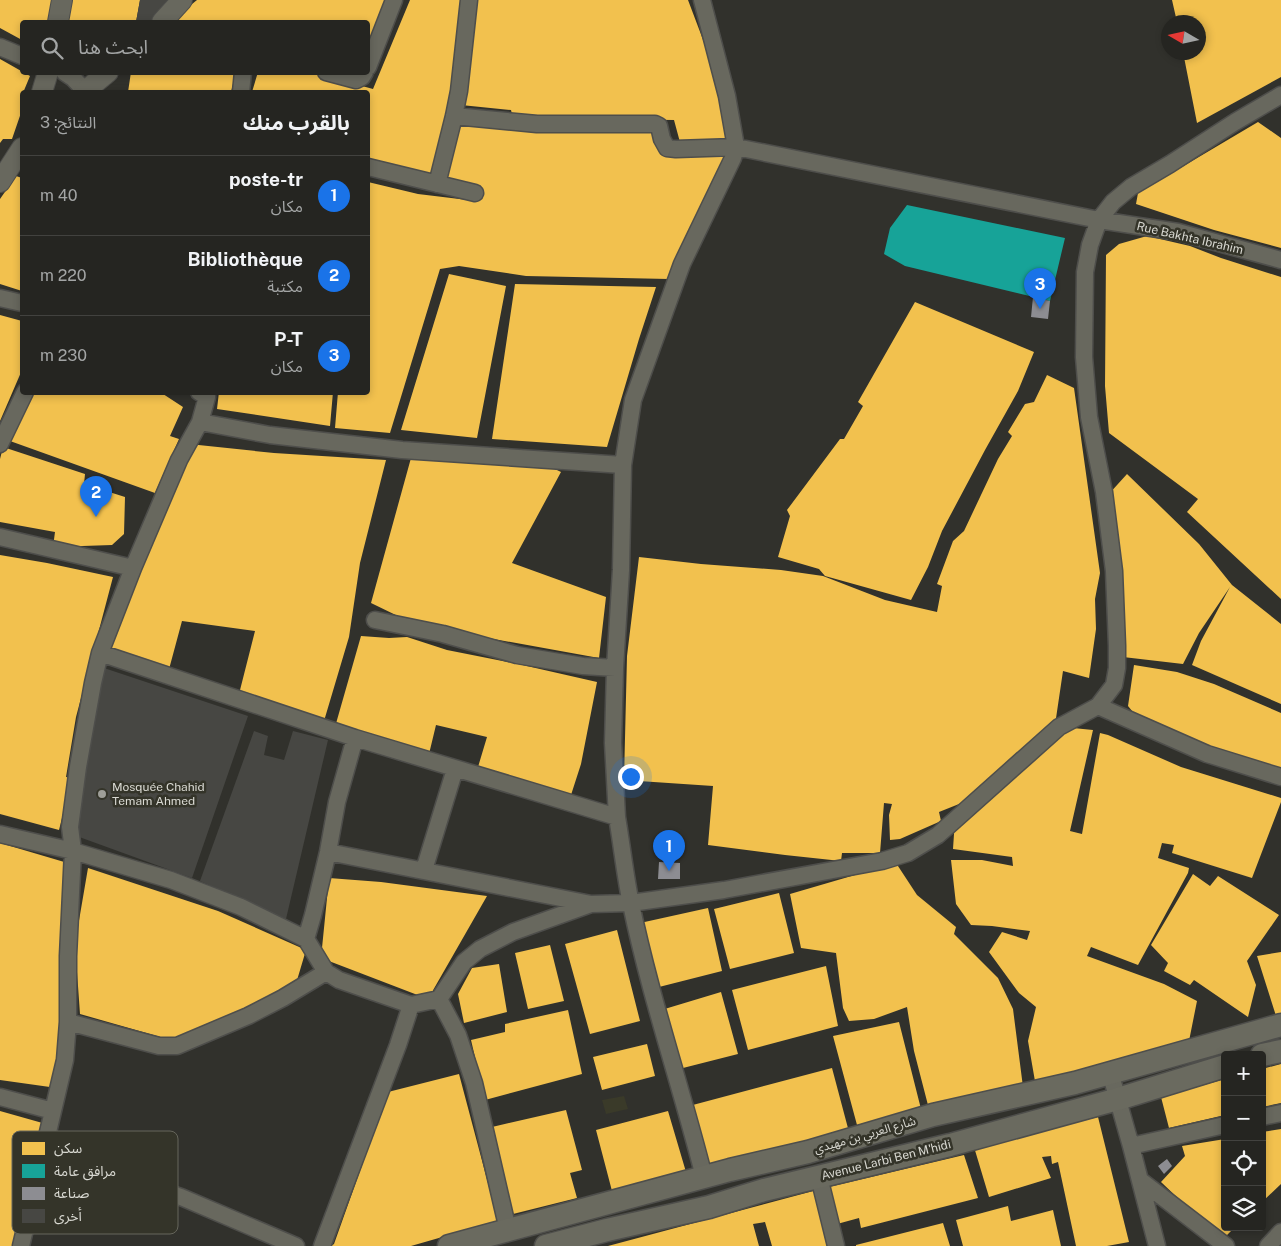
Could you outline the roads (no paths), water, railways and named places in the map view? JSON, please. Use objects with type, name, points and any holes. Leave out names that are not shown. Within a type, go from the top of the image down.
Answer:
[{"type":"main road","name":"شارع العربي بن مهيدي","points":[[449,1246],[704,1177],[808,1152],[933,1115],[1040,1091],[1281,1025]]},
{"type":"main road","points":[[1266,1054],[1281,1050]]},
{"type":"main road","name":"Avenue Larbi Ben M'hidi","points":[[546,1246],[586,1241],[607,1230],[709,1207],[764,1190],[950,1145],[1118,1099],[1221,1067]]},
{"type":"street","points":[[58,20],[62,0]]},
{"type":"street","points":[[164,20],[182,0]]},
{"type":"street","points":[[370,62],[394,0]]},
{"type":"street","points":[[437,184],[459,91],[469,0]]},
{"type":"street","points":[[702,0],[727,96],[736,147],[729,166],[682,264],[633,400],[623,465],[621,570],[613,743],[617,817],[631,903],[655,1002],[684,1098],[704,1177]]},
{"type":"street","points":[[0,47],[20,55]]},
{"type":"street","points":[[43,90],[47,75]]},
{"type":"street","points":[[68,75],[83,90]]},
{"type":"street","points":[[87,90],[105,75]]},
{"type":"street","points":[[241,90],[243,75]]},
{"type":"street","points":[[337,75],[356,80],[362,78],[364,75]]},
{"type":"street","points":[[328,852],[591,904],[631,903],[724,890],[882,861],[908,853],[938,835],[1059,727],[1098,706],[1114,685],[1117,668],[1117,646],[1114,570],[1104,492],[1089,417],[1084,358],[1085,272],[1090,244],[1099,220],[1113,202],[1131,187],[1281,95]]},
{"type":"street","name":"Rue Bakhta Ibrahim","points":[[454,116],[538,124],[655,124],[659,126],[662,139],[667,148],[736,147],[1099,220],[1178,232],[1281,260]]},
{"type":"street","points":[[0,182],[20,151]]},
{"type":"street","points":[[370,167],[475,193]]},
{"type":"street","points":[[0,298],[20,303]]},
{"type":"street","points":[[0,444],[24,395]]},
{"type":"street","points":[[48,1131],[65,1060],[68,1022],[68,956],[73,851],[70,827],[78,767],[100,653],[133,568],[179,460],[200,422],[204,395]]},
{"type":"street","points":[[200,422],[270,434],[402,450],[623,465]]},
{"type":"street","points":[[0,536],[133,568]]},
{"type":"street","points":[[375,620],[442,634],[517,655],[583,666],[615,668]]},
{"type":"street","points":[[100,653],[355,738],[617,817]]},
{"type":"street","points":[[1098,706],[1207,754],[1281,777]]},
{"type":"street","points":[[306,939],[314,915],[337,802],[355,738]]},
{"type":"street","points":[[424,870],[456,769]]},
{"type":"street","points":[[0,834],[73,851],[171,880],[241,907],[306,939],[326,972],[339,980],[411,1005],[439,999],[464,962],[480,949],[513,932],[591,904]]},
{"type":"street","points":[[68,1022],[159,1046],[177,1046],[248,1016],[283,998],[326,972]]},
{"type":"street","points":[[439,999],[458,1034],[474,1083],[508,1230]]},
{"type":"street","points":[[322,1246],[411,1005]]},
{"type":"street","points":[[1110,1072],[1157,1246]]},
{"type":"street","points":[[0,1097],[53,1111]]},
{"type":"street","points":[[1266,1116],[1281,1113]]},
{"type":"street","points":[[1131,1146],[1221,1126]]},
{"type":"street","points":[[819,1177],[836,1246]]},
{"type":"street","points":[[1140,1180],[1226,1246]]},
{"type":"street","points":[[178,1195],[296,1246]]},
{"type":"street","points":[[581,1210],[586,1241]]},
{"type":"street","points":[[1268,1246],[1281,1232]]},
{"type":"place","name":"P-T","points":[[1040,309]]},
{"type":"place","name":"Bibliothèque","points":[[96,517]]},
{"type":"place","name":"Mosquée Chahid Temam Ahmed","points":[[102,794]]},
{"type":"place","name":"poste-tr","points":[[669,871]]}]
